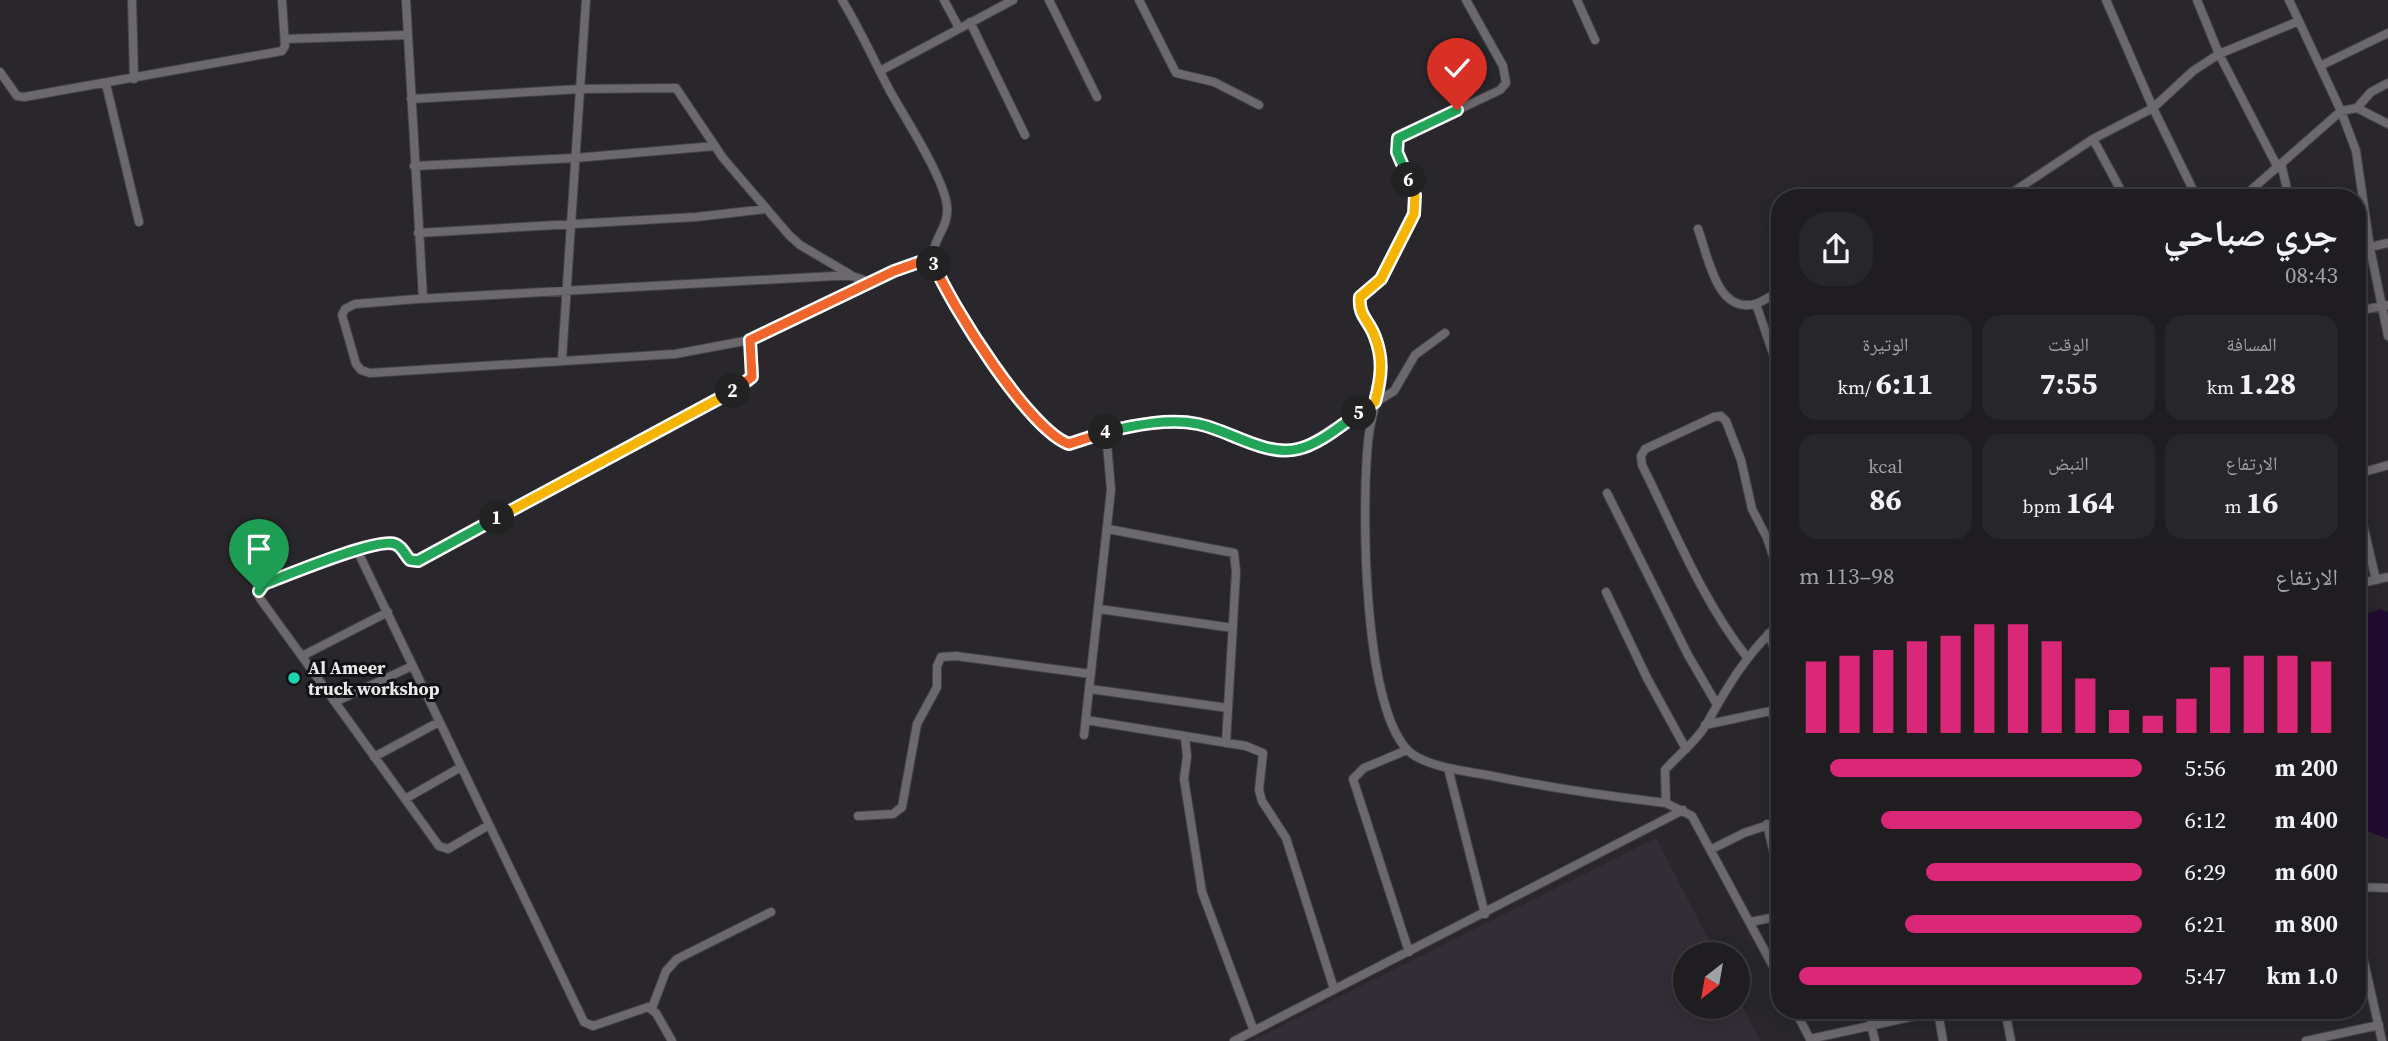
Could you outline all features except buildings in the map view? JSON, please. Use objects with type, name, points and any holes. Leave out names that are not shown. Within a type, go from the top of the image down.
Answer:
[{"type":"street","points":[[132,0],[134,79]]},
{"type":"street","points":[[0,72],[20,97],[282,51],[285,39],[282,0]]},
{"type":"street","points":[[406,0],[423,299]]},
{"type":"street","points":[[562,359],[586,0]]},
{"type":"street","points":[[842,0],[928,159],[947,204],[947,216],[931,258],[869,282],[750,340],[675,354],[370,373],[361,370],[343,324],[345,309],[355,304],[852,275]]},
{"type":"street","points":[[944,0],[958,28]]},
{"type":"street","points":[[880,71],[1013,0]]},
{"type":"street","points":[[1049,0],[1097,97]]},
{"type":"street","points":[[1139,0],[1176,73],[1214,82],[1259,105]]},
{"type":"street","points":[[1466,0],[1503,66],[1507,83],[1500,90],[1398,138],[1397,152],[1415,195],[1416,206],[1381,279],[1360,297],[1360,315],[1375,336],[1382,365],[1369,435],[1364,566],[1380,685],[1390,722],[1400,744],[1407,750],[1415,756],[1448,768],[1586,793],[1666,803],[1683,810],[1692,816],[1712,849],[1771,961]]},
{"type":"street","points":[[1577,0],[1595,40]]},
{"type":"street","points":[[2106,0],[2153,108],[2193,189]]},
{"type":"street","points":[[2197,0],[2219,54],[2279,165],[2286,189]]},
{"type":"street","points":[[2301,0],[2290,2],[2341,111],[2356,151],[2361,189]]},
{"type":"street","points":[[2025,189],[2093,139],[2153,108],[2193,71],[2219,54],[2299,21]]},
{"type":"street","points":[[970,22],[1025,135]]},
{"type":"street","points":[[2320,66],[2388,33]]},
{"type":"street","points":[[285,39],[408,35]]},
{"type":"street","points":[[2357,108],[2371,92],[2388,83]]},
{"type":"street","points":[[106,84],[139,222]]},
{"type":"street","points":[[411,99],[580,89],[677,88],[715,146],[766,209],[800,245],[869,282]]},
{"type":"street","points":[[2252,189],[2341,111],[2357,108],[2388,124]]},
{"type":"street","points":[[2093,139],[2120,189]]},
{"type":"street","points":[[414,166],[575,158],[715,146]]},
{"type":"street","points":[[418,233],[696,217],[766,209]]},
{"type":"street","points":[[2366,220],[2388,337]]},
{"type":"street","points":[[1698,229],[1721,292],[1740,304],[1756,304],[1771,296]]},
{"type":"street","points":[[2366,249],[2388,243]]},
{"type":"street","points":[[931,258],[985,350],[1025,409],[1052,434],[1069,444],[1132,426],[1199,424],[1235,438],[1289,450],[1301,449],[1325,436],[1398,386],[1415,355],[1444,333]]},
{"type":"street","points":[[1756,304],[1771,348]]},
{"type":"street","points":[[2366,309],[2384,306]]},
{"type":"street","points":[[489,825],[445,849],[374,757],[259,597],[261,587],[357,550],[393,543],[410,560],[422,559],[750,382],[754,370],[750,340]]},
{"type":"street","points":[[1746,656],[1732,638],[1699,580],[1642,465],[1641,456],[1645,449],[1721,416],[1727,421],[1741,460],[1752,509],[1771,550]]},
{"type":"street","points":[[1084,735],[1111,490],[1106,432]]},
{"type":"street","points":[[2366,471],[2388,465]]},
{"type":"street","points":[[1607,493],[1682,644],[1716,703]]},
{"type":"street","points":[[1108,529],[1234,553],[1233,628],[1226,743]]},
{"type":"street","points":[[2366,537],[2376,580]]},
{"type":"street","points":[[357,550],[586,1025],[593,1026],[644,1007],[652,1009],[672,1041]]},
{"type":"street","points":[[2366,582],[2388,577]]},
{"type":"street","points":[[1606,592],[1647,678],[1686,749]]},
{"type":"street","points":[[1099,609],[1233,628]]},
{"type":"street","points":[[302,656],[388,612]]},
{"type":"street","points":[[1666,803],[1665,770],[1705,725],[1746,656],[1769,633],[1771,639]]},
{"type":"street","points":[[858,816],[893,814],[902,807],[906,799],[917,724],[937,687],[937,666],[942,657],[956,656],[1091,674]]},
{"type":"street","points":[[335,702],[412,666]]},
{"type":"street","points":[[1090,689],[1228,708]]},
{"type":"street","points":[[1705,725],[1771,710]]},
{"type":"street","points":[[1086,720],[1226,743],[1263,753],[1259,790],[1262,800],[1286,838],[1334,989]]},
{"type":"street","points":[[374,757],[439,722]]},
{"type":"street","points":[[1185,738],[1187,756],[1184,779],[1202,892],[1254,1031]]},
{"type":"street","points":[[1187,756],[1203,740]]},
{"type":"street","points":[[1407,750],[1364,768],[1353,779],[1409,952]]},
{"type":"street","points":[[405,799],[461,767]]},
{"type":"street","points":[[1448,768],[1485,914]]},
{"type":"street","points":[[1234,1041],[1683,810]]},
{"type":"street","points":[[1712,849],[1771,823]]},
{"type":"street","points":[[1768,824],[1771,838]]},
{"type":"street","points":[[2366,887],[2388,888]]},
{"type":"street","points":[[652,1009],[666,971],[677,960],[771,912]]},
{"type":"street","points":[[1751,922],[1771,918]]},
{"type":"street","points":[[2366,969],[2382,1041]]},
{"type":"street","points":[[1800,1019],[1811,1040],[1896,1019]]},
{"type":"street","points":[[1941,1019],[1943,1041]]},
{"type":"street","points":[[2007,1019],[2011,1041]]},
{"type":"street","points":[[1871,1024],[1875,1041]]},
{"type":"street","points":[[2306,1041],[2379,1025]]},
{"type":"shaded area","points":[[2380,609],[2388,612],[2388,839],[2366,830],[2366,614]]},
{"type":"shaded area","points":[[1656,838],[1710,942],[1673,942],[1673,1019],[1749,1019],[1760,1041],[1251,1041]]},
{"type":"place","name":"Al Ameer truck workshop","points":[[294,678]]},
{"type":"route","points":[[259,591],[264,584],[344,554],[389,543],[397,544],[410,560],[418,561],[750,382],[754,370],[750,340],[894,271],[931,258],[985,350],[1025,409],[1062,442],[1079,442],[1100,433],[1132,426],[1176,423],[1199,424],[1235,438],[1270,447],[1301,449],[1375,402],[1380,383],[1381,355],[1370,326],[1360,315],[1360,297],[1381,279],[1416,206],[1415,195],[1395,144],[1404,133],[1457,110]]}]
